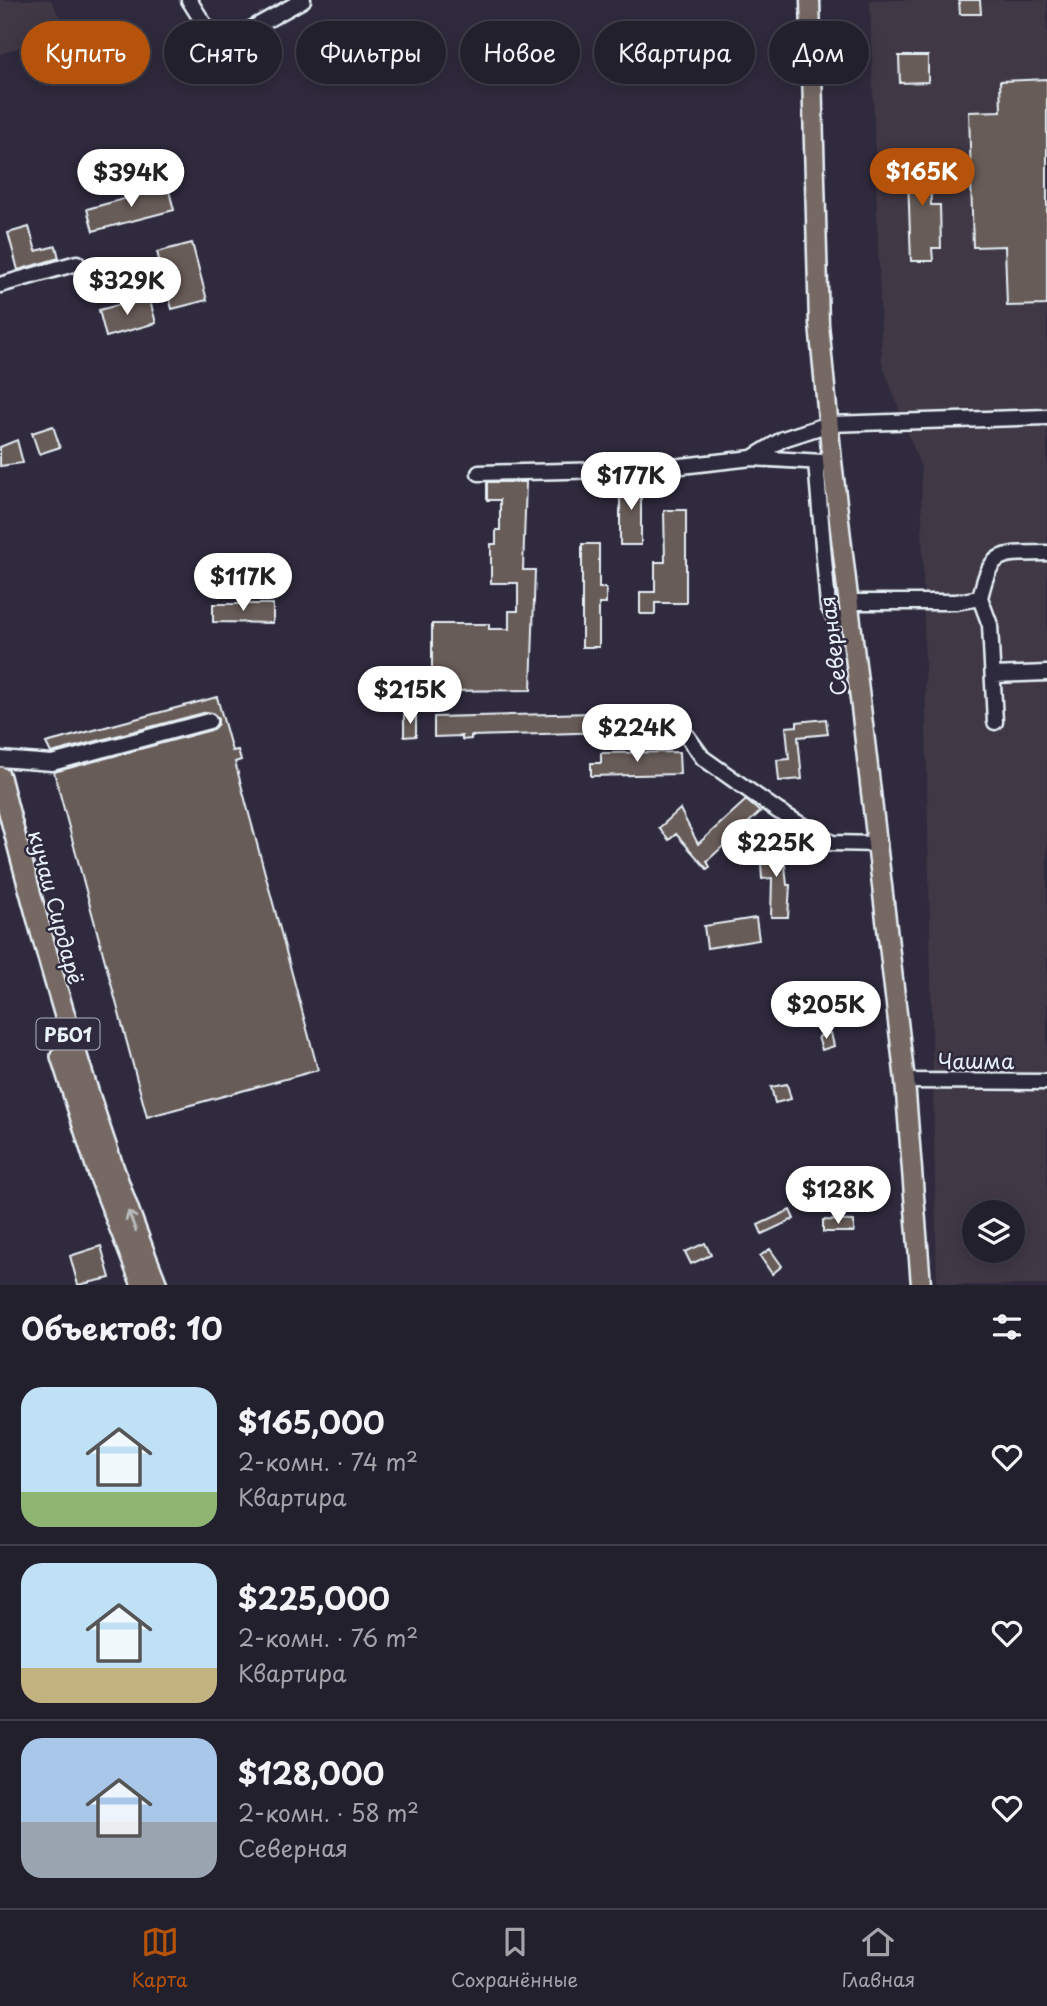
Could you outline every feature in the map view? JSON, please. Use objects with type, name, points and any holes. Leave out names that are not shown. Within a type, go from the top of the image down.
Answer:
[{"type":"highway","name":"кучаи Сирдарё","points":[[0,777],[62,1014],[107,1155],[157,1285]]},
{"type":"highway","name":"РБ01","points":[[0,821],[72,1094],[99,1175],[142,1285]]},
{"type":"main road","name":"Северная","points":[[810,0],[820,324],[829,424],[824,462],[851,611],[905,1081],[921,1285]]},
{"type":"street","points":[[189,0],[216,43],[222,45],[303,0]]},
{"type":"street","points":[[0,285],[76,263]]},
{"type":"street","points":[[752,458],[783,439],[829,424],[1047,417]]},
{"type":"street","points":[[479,473],[655,469],[752,458],[824,462]]},
{"type":"street","points":[[995,722],[990,625],[980,598],[987,567],[997,559],[1013,554],[1047,553]]},
{"type":"street","points":[[851,611],[980,598]]},
{"type":"street","points":[[994,675],[1047,673]]},
{"type":"street","points":[[0,759],[52,763],[209,722]]},
{"type":"street","points":[[687,736],[703,758],[778,811],[832,842],[878,844]]},
{"type":"street","name":"Чашма","points":[[905,1081],[1047,1082]]},
{"type":"shaded area","points":[[0,0],[51,0],[62,21],[21,21],[21,47],[0,54]]},
{"type":"shaded area","points":[[870,0],[1047,0],[1047,1285],[937,1285],[921,468],[882,363]]},
{"type":"building","points":[[959,0],[980,0],[981,14],[960,14]]},
{"type":"building","points":[[899,56],[928,56],[928,82],[900,83]]},
{"type":"building","points":[[1047,79],[1047,305],[1007,306],[1005,246],[973,247],[969,112],[1001,111],[1000,81]]},
{"type":"building","points":[[929,150],[931,205],[940,205],[941,248],[932,248],[933,261],[911,261],[907,151]]},
{"type":"building","points":[[168,187],[174,210],[93,231],[87,209]]},
{"type":"building","points":[[29,227],[36,251],[56,246],[59,258],[18,270],[8,233]]},
{"type":"building","points":[[192,243],[207,300],[172,309],[157,252]]},
{"type":"building","points":[[149,297],[156,323],[106,337],[99,310]]},
{"type":"building","points":[[53,426],[60,447],[39,454],[32,433]]},
{"type":"building","points":[[17,440],[23,463],[0,466],[0,447]]},
{"type":"building","points":[[641,479],[641,545],[620,545],[620,480]]},
{"type":"building","points":[[487,482],[526,482],[523,570],[535,570],[531,690],[432,691],[432,624],[489,624],[489,629],[509,629],[509,611],[518,611],[518,583],[491,583],[491,544],[496,544],[496,530],[500,530],[500,500],[487,500]]},
{"type":"building","points":[[664,510],[686,510],[686,603],[655,603],[655,614],[640,614],[640,592],[655,592],[655,562],[665,562]]},
{"type":"building","points":[[582,544],[599,544],[599,588],[606,588],[606,604],[599,604],[599,647],[582,647]]},
{"type":"building","points":[[213,604],[273,604],[273,623],[213,622]]},
{"type":"building","points":[[217,697],[232,751],[238,750],[241,760],[235,762],[318,1070],[147,1117],[54,772],[211,730],[218,724],[218,718],[207,712],[51,753],[46,743]]},
{"type":"building","points":[[677,711],[678,730],[471,736],[471,739],[462,740],[462,736],[434,737],[434,717]]},
{"type":"building","points":[[404,715],[416,715],[416,736],[404,737]]},
{"type":"building","points":[[826,719],[828,734],[798,737],[802,779],[779,781],[777,760],[789,759],[786,727],[797,726],[797,722]]},
{"type":"building","points":[[679,752],[680,774],[591,776],[591,763],[601,763],[601,753]]},
{"type":"building","points":[[746,800],[760,812],[707,861],[710,867],[707,869],[676,834],[669,840],[659,828],[680,809],[698,844]]},
{"type":"building","points":[[783,845],[787,885],[790,885],[788,917],[771,917],[772,878],[762,879],[760,847]]},
{"type":"building","points":[[756,918],[759,940],[707,948],[704,926]]},
{"type":"building","points":[[831,1033],[834,1046],[822,1050],[818,1037]]},
{"type":"building","points":[[787,1084],[791,1099],[775,1103],[771,1087]]},
{"type":"building","points":[[790,1210],[794,1219],[762,1234],[758,1225]]},
{"type":"building","points":[[823,1220],[854,1221],[854,1232],[823,1232]]},
{"type":"building","points":[[705,1243],[711,1255],[691,1264],[685,1252]]},
{"type":"building","points":[[101,1246],[110,1278],[78,1285],[70,1256]]},
{"type":"building","points":[[770,1249],[782,1266],[772,1274],[760,1256]]}]
